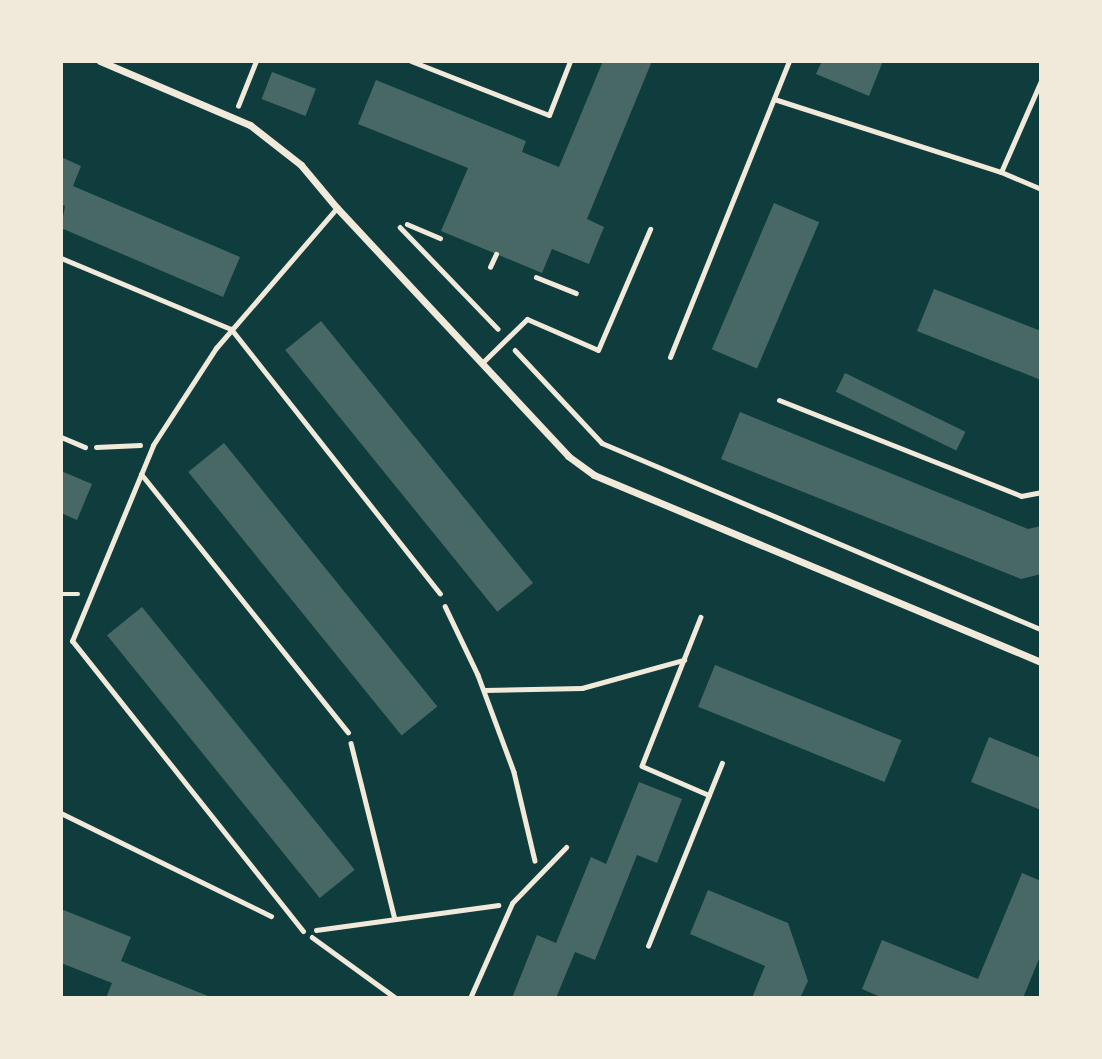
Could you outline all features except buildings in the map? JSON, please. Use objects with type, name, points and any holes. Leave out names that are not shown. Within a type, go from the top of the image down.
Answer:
[{"type":"street","points":[[100,61],[250,125],[301,165],[337,208],[568,456],[594,475],[1041,662]]},
{"type":"lane","points":[[411,61],[549,115],[570,61]]},
{"type":"lane","points":[[670,357],[789,61]]},
{"type":"lane","points":[[1001,172],[1041,81]]},
{"type":"lane","points":[[774,99],[1001,172],[1041,189]]},
{"type":"lane","points":[[303,931],[72,641],[153,445],[231,329],[337,208]]},
{"type":"lane","points":[[482,363],[527,319],[598,350],[650,229]]},
{"type":"lane","points":[[61,258],[231,329],[440,594]]},
{"type":"lane","points":[[779,400],[1021,496],[1041,492]]},
{"type":"lane","points":[[61,437],[85,447]]},
{"type":"lane","points":[[141,474],[348,732]]},
{"type":"lane","points":[[470,998],[512,903],[566,847]]},
{"type":"path","points":[[234,118],[257,61]]},
{"type":"path","points":[[407,224],[440,237]]},
{"type":"path","points":[[400,227],[602,443],[1041,629]]},
{"type":"path","points":[[490,267],[495,254]]},
{"type":"path","points":[[536,277],[576,293]]},
{"type":"path","points":[[85,447],[153,445]]},
{"type":"path","points":[[440,594],[484,690],[514,772],[538,876]]},
{"type":"path","points":[[701,617],[642,766],[709,795]]},
{"type":"path","points":[[484,690],[582,688],[684,660]]},
{"type":"path","points":[[348,732],[395,919]]},
{"type":"path","points":[[648,946],[722,763]]},
{"type":"path","points":[[61,813],[303,931],[397,998]]},
{"type":"path","points":[[303,931],[512,903]]}]
